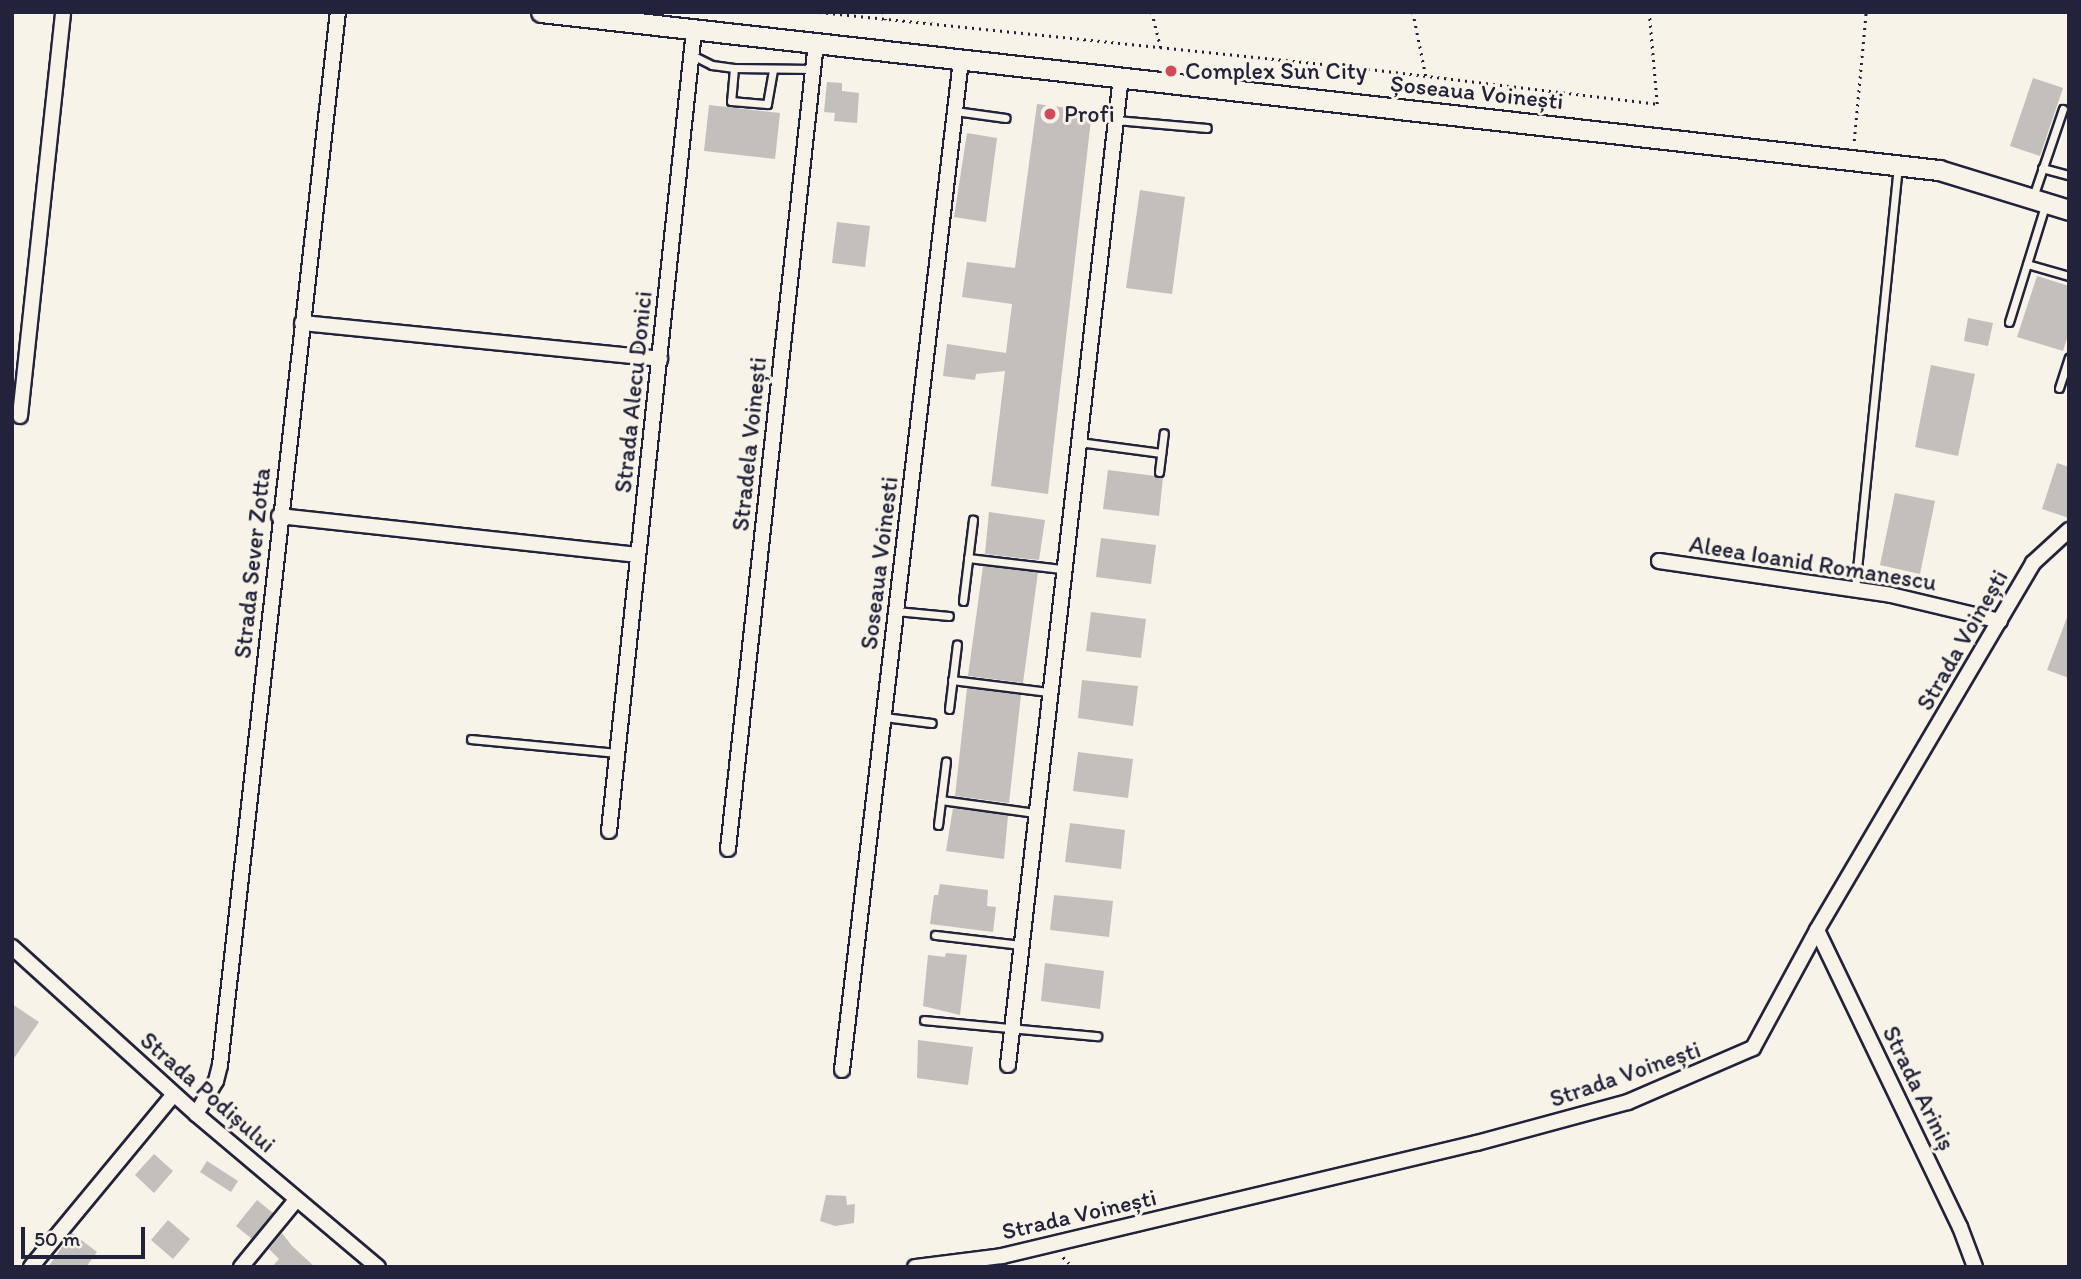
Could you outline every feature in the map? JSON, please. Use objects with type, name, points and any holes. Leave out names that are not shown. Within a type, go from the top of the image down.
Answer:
[{"type":"main road","name":"Șoseaua Voinești","points":[[541,12],[1852,159],[1960,175],[2069,210]]},
{"type":"street","points":[[20,416],[63,12]]},
{"type":"street","name":"Strada Sever Zotta","points":[[196,1114],[216,1082],[220,1065],[279,516],[338,12]]},
{"type":"street","name":"Strada Alecu Donici","points":[[609,831],[694,30]]},
{"type":"street","name":"Stradela Voinești","points":[[728,849],[816,43]]},
{"type":"street","name":"Soseaua Voinesti","points":[[842,1070],[961,60]]},
{"type":"street","points":[[1008,1066],[1061,569],[1121,77]]},
{"type":"street","points":[[303,323],[660,359]]},
{"type":"street","points":[[279,516],[638,555]]},
{"type":"street","name":"Strada Voinești","points":[[915,1267],[1003,1256],[1477,1143],[1628,1102],[1754,1048],[1817,930],[2033,563],[2069,530]]},
{"type":"street","name":"Aleea Ioanid Romanescu","points":[[1659,561],[1855,589],[2000,621]]},
{"type":"street","name":"Strada Ariniș","points":[[1817,930],[1960,1227],[1975,1267]]},
{"type":"street","name":"Strada Podișului","points":[[12,947],[196,1114],[378,1267]]},
{"type":"street","points":[[31,1267],[174,1094]]},
{"type":"street","points":[[242,1267],[296,1200]]},
{"type":"lane","points":[[691,55],[712,65],[734,68],[773,71],[813,69]]},
{"type":"lane","points":[[734,68],[731,102],[767,104],[773,71]]},
{"type":"lane","points":[[2009,322],[2027,264],[2042,168],[2063,109]]},
{"type":"lane","points":[[955,111],[1006,118]]},
{"type":"lane","points":[[1115,120],[1207,128]]},
{"type":"lane","points":[[1855,589],[1898,165]]},
{"type":"lane","points":[[2042,168],[2069,175]]},
{"type":"lane","points":[[2027,264],[2069,276]]},
{"type":"lane","points":[[2059,388],[2069,358]]},
{"type":"lane","points":[[1159,472],[1164,433]]},
{"type":"lane","points":[[1076,442],[1161,453]]},
{"type":"lane","points":[[963,601],[973,520]]},
{"type":"lane","points":[[968,558],[1061,569]]},
{"type":"lane","points":[[896,611],[949,616]]},
{"type":"lane","points":[[948,709],[957,644]]},
{"type":"lane","points":[[952,680],[1048,692]]},
{"type":"lane","points":[[883,717],[932,723]]},
{"type":"lane","points":[[471,739],[615,756]]},
{"type":"lane","points":[[938,825],[946,761]]},
{"type":"lane","points":[[941,800],[1035,813]]},
{"type":"lane","points":[[935,935],[1021,945]]},
{"type":"lane","points":[[924,1020],[1097,1036]]},
{"type":"path","points":[[818,12],[1426,76],[1657,104],[1649,12]]},
{"type":"path","points":[[884,12],[886,20]]},
{"type":"path","points":[[1152,12],[1161,48]]},
{"type":"path","points":[[1413,12],[1426,76]]},
{"type":"path","points":[[1852,159],[1867,12]]},
{"type":"building","points":[[2033,78],[2063,88],[2040,156],[2010,146]]},
{"type":"building","points":[[827,82],[842,83],[842,91],[859,93],[857,123],[834,121],[835,113],[824,112]]},
{"type":"building","points":[[1037,104],[1092,111],[1048,494],[991,486],[1005,371],[976,374],[975,380],[943,376],[947,344],[1006,353],[1012,304],[962,297],[967,262],[1015,268]]},
{"type":"building","points":[[709,105],[780,113],[775,159],[704,151]]},
{"type":"building","points":[[967,133],[997,138],[986,222],[954,217]]},
{"type":"building","points":[[1140,190],[1185,197],[1172,294],[1126,288]]},
{"type":"building","points":[[837,222],[870,226],[865,267],[832,263]]},
{"type":"building","points":[[2037,276],[2069,286],[2069,332],[2063,351],[2017,337]]},
{"type":"building","points":[[1968,318],[1993,323],[1988,346],[1964,341]]},
{"type":"building","points":[[1931,365],[1975,374],[1958,456],[1915,447]]},
{"type":"building","points":[[2057,463],[2069,467],[2069,518],[2042,509]]},
{"type":"building","points":[[1108,470],[1163,477],[1159,516],[1103,509]]},
{"type":"building","points":[[1895,493],[1935,501],[1920,574],[1880,565]]},
{"type":"building","points":[[989,512],[1045,520],[1039,560],[985,554]]},
{"type":"building","points":[[1101,538],[1156,545],[1151,584],[1096,577]]},
{"type":"building","points":[[983,566],[1038,572],[1023,683],[968,676]]},
{"type":"building","points":[[1091,612],[1146,619],[1141,658],[1086,651]]},
{"type":"building","points":[[2069,616],[2069,678],[2047,670]]},
{"type":"building","points":[[1082,680],[1138,686],[1133,726],[1078,718]]},
{"type":"building","points":[[967,688],[1021,695],[1009,803],[955,796]]},
{"type":"building","points":[[1078,752],[1133,759],[1128,798],[1073,791]]},
{"type":"building","points":[[953,808],[1008,815],[1004,859],[946,851]]},
{"type":"building","points":[[1070,823],[1125,830],[1121,869],[1065,862]]},
{"type":"building","points":[[940,884],[988,890],[987,906],[996,907],[993,932],[930,924],[934,895],[938,895]]},
{"type":"building","points":[[1054,895],[1113,901],[1109,937],[1050,930]]},
{"type":"building","points":[[946,953],[967,955],[960,1015],[923,1006],[928,955],[945,957]]},
{"type":"building","points":[[1045,963],[1104,971],[1100,1009],[1041,1001]]},
{"type":"building","points":[[12,1004],[39,1022],[12,1061]]},
{"type":"building","points":[[918,1040],[973,1047],[968,1085],[917,1078]]},
{"type":"building","points":[[154,1154],[173,1171],[154,1193],[135,1175]]},
{"type":"building","points":[[207,1161],[238,1181],[231,1192],[200,1172]]},
{"type":"building","points":[[826,1195],[846,1196],[847,1205],[855,1204],[854,1223],[835,1226],[820,1221]]},
{"type":"building","points":[[257,1200],[273,1213],[252,1239],[236,1226]]},
{"type":"building","points":[[168,1220],[190,1239],[173,1259],[151,1240]]},
{"type":"building","points":[[72,1233],[97,1252],[86,1267],[48,1267]]},
{"type":"building","points":[[282,1233],[315,1267],[272,1267],[279,1259],[269,1249]]},
{"type":"place","name":"Complex Sun City","points":[[1171,71]]},
{"type":"place","name":"Profi","points":[[1050,114]]}]
